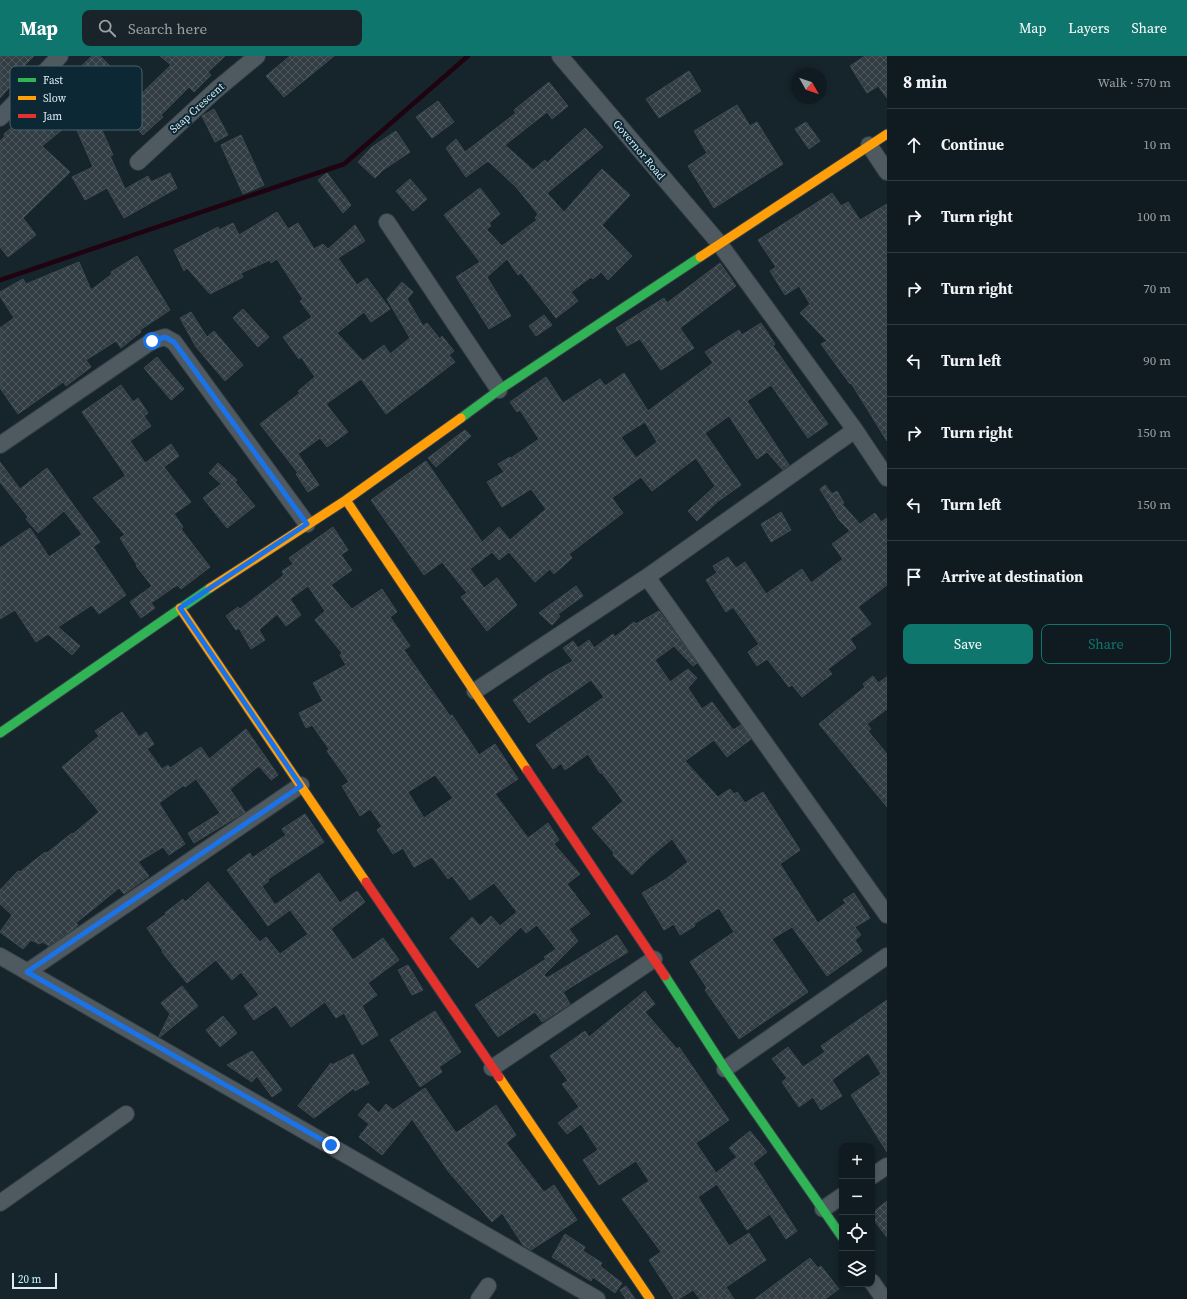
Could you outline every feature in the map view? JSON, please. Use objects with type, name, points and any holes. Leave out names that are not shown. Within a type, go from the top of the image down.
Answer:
[{"type":"street","points":[[50,66],[60,56]]},
{"type":"street","name":"Saap Crescent","points":[[138,162],[216,90],[257,56]]},
{"type":"street","name":"Governor Road","points":[[560,56],[719,243],[855,430],[887,478]]},
{"type":"street","points":[[0,118],[10,108]]},
{"type":"street","points":[[0,733],[180,608],[346,500],[499,390],[719,243],[887,134]]},
{"type":"street","points":[[869,145],[887,172]]},
{"type":"street","points":[[388,222],[499,390]]},
{"type":"street","points":[[0,445],[152,341],[165,337],[174,342],[307,524]]},
{"type":"street","points":[[475,691],[647,577],[855,430]]},
{"type":"street","points":[[346,500],[654,958],[725,1069],[839,1233]]},
{"type":"street","points":[[647,577],[887,915]]},
{"type":"street","points":[[180,608],[650,1299]]},
{"type":"street","points":[[27,972],[301,786]]},
{"type":"street","points":[[0,956],[597,1299]]},
{"type":"street","points":[[725,1069],[887,956]]},
{"type":"street","points":[[492,1068],[654,958]]},
{"type":"street","points":[[0,1203],[126,1114]]},
{"type":"street","points":[[875,1174],[887,1166]]},
{"type":"street","points":[[823,1209],[839,1198]]},
{"type":"street","points":[[479,1299],[488,1286]]},
{"type":"street","points":[[875,1286],[884,1299]]},
{"type":"building","points":[[0,56],[34,56],[24,66],[10,66],[10,87],[0,98]]},
{"type":"building","points":[[92,56],[100,56],[110,66],[81,66]]},
{"type":"building","points":[[160,56],[225,56],[208,72],[211,75],[194,92],[189,87],[161,115],[163,117],[143,135],[138,130],[142,130],[142,93],[171,65]]},
{"type":"building","points":[[290,56],[334,56],[284,97],[266,76]]},
{"type":"building","points":[[865,56],[887,56],[887,98],[878,86],[867,93],[850,66]]},
{"type":"building","points":[[689,71],[701,91],[659,118],[646,99]]},
{"type":"building","points":[[549,82],[568,106],[552,119],[547,112],[505,145],[533,170],[545,160],[547,163],[585,128],[603,147],[547,193],[564,212],[602,169],[630,195],[602,225],[632,256],[608,280],[601,272],[593,279],[591,277],[571,292],[578,301],[556,318],[521,273],[518,275],[507,259],[487,277],[511,316],[489,329],[456,277],[480,262],[444,215],[480,188],[500,214],[489,223],[491,226],[486,229],[502,246],[537,220],[535,218],[538,214],[516,187],[488,161],[466,177],[446,148],[456,139],[465,152],[516,113],[514,110]]},
{"type":"building","points":[[438,101],[454,122],[432,138],[416,117]]},
{"type":"building","points":[[737,105],[750,126],[757,122],[783,164],[714,208],[688,166],[707,153],[694,131]]},
{"type":"building","points":[[214,109],[228,135],[215,142],[202,116]]},
{"type":"building","points":[[806,122],[820,141],[809,149],[795,129]]},
{"type":"building","points":[[10,129],[62,130],[42,146],[70,172],[23,218],[36,235],[8,257],[0,247],[0,141],[5,136],[4,134]]},
{"type":"building","points":[[77,130],[102,130],[113,155],[110,156],[125,189],[148,176],[151,182],[170,173],[177,188],[124,218],[107,188],[85,200],[72,177],[93,167]]},
{"type":"building","points":[[396,131],[410,152],[383,170],[375,178],[358,162],[372,147]]},
{"type":"building","points":[[241,135],[264,185],[243,194],[221,145]]},
{"type":"building","points":[[327,173],[351,205],[343,213],[318,180]]},
{"type":"building","points":[[410,179],[427,199],[413,211],[396,191]]},
{"type":"building","points":[[832,193],[841,206],[848,202],[860,220],[887,204],[887,441],[851,383],[850,384],[821,344],[827,341],[800,313],[810,304],[799,286],[785,295],[770,271],[776,267],[758,240]]},
{"type":"building","points":[[277,212],[288,229],[298,223],[314,249],[323,244],[328,249],[355,225],[365,241],[338,258],[357,285],[367,278],[390,309],[371,322],[364,312],[337,333],[363,361],[384,345],[390,354],[410,338],[387,299],[402,282],[413,292],[407,299],[423,326],[427,323],[440,339],[442,336],[454,351],[449,355],[455,362],[386,414],[361,379],[326,404],[348,432],[327,447],[320,438],[298,454],[319,485],[308,492],[296,474],[298,473],[260,424],[300,393],[298,391],[315,377],[301,357],[299,359],[283,337],[312,317],[300,301],[303,299],[277,259],[271,263],[270,260],[241,273],[243,277],[210,294],[187,268],[184,271],[174,250],[218,227],[219,230],[233,223],[239,235]]},
{"type":"building","points":[[137,256],[170,310],[140,330],[141,332],[121,348],[116,341],[86,360],[91,367],[66,386],[63,382],[18,414],[0,388],[0,328],[14,318],[0,296],[0,292],[23,279],[26,284],[79,262],[91,290],[112,274],[111,272]]},
{"type":"building","points":[[720,263],[736,286],[680,328],[694,348],[661,370],[640,339],[627,346],[616,328],[664,298],[667,303]]},
{"type":"building","points":[[243,309],[269,337],[258,347],[233,318]]},
{"type":"building","points":[[191,312],[207,337],[214,331],[243,365],[225,381],[196,347],[180,318]]},
{"type":"building","points":[[544,315],[552,325],[536,336],[529,326]]},
{"type":"building","points":[[761,323],[775,344],[773,346],[828,424],[808,438],[771,385],[747,401],[789,465],[783,470],[767,452],[757,459],[729,416],[705,433],[741,485],[717,502],[697,521],[688,511],[715,486],[696,458],[652,491],[641,477],[612,498],[623,513],[569,554],[572,558],[554,574],[550,569],[535,582],[509,552],[499,560],[492,552],[470,569],[484,588],[497,578],[517,605],[487,631],[461,597],[467,593],[442,562],[424,575],[371,500],[426,461],[482,542],[499,527],[510,540],[546,509],[531,489],[502,507],[487,482],[504,472],[498,464],[510,457],[511,458],[539,439],[520,410],[517,412],[510,402],[546,377],[563,403],[600,379],[605,386],[624,373],[648,411],[713,363],[705,352],[739,330],[742,335]],"holes":[[[645,422],[657,442],[636,458],[621,437]]]},
{"type":"building","points":[[157,357],[184,389],[171,400],[144,368]]},
{"type":"building","points":[[121,385],[133,402],[138,398],[148,413],[144,416],[151,426],[130,441],[145,463],[171,444],[179,456],[164,467],[191,502],[174,514],[183,527],[181,529],[210,567],[181,589],[177,585],[151,603],[155,608],[141,618],[130,602],[152,586],[136,566],[137,565],[120,538],[125,535],[93,498],[125,476],[82,412]]},
{"type":"building","points":[[465,430],[471,436],[436,467],[428,458]]},
{"type":"building","points":[[0,462],[20,489],[47,468],[100,542],[93,547],[126,595],[99,614],[92,605],[58,627],[80,646],[72,655],[48,634],[36,642],[15,610],[0,619],[0,548],[30,528],[49,557],[82,534],[64,511],[38,533],[26,519],[28,517],[0,482]]},
{"type":"building","points":[[218,463],[237,480],[235,482],[255,506],[227,528],[203,498],[221,484],[209,473]]},
{"type":"building","points":[[825,485],[832,494],[837,491],[844,503],[842,504],[860,524],[875,513],[881,522],[887,518],[887,585],[858,607],[871,624],[850,639],[856,648],[828,669],[832,674],[802,697],[792,685],[789,687],[767,659],[757,666],[748,652],[759,644],[733,607],[726,612],[706,580],[717,573],[713,566],[728,557],[736,568],[745,562],[766,594],[802,569],[811,583],[843,559],[832,544],[850,531],[839,520],[820,489]]},
{"type":"building","points":[[781,512],[791,530],[771,542],[761,524]]},
{"type":"building","points":[[333,527],[348,550],[341,555],[352,570],[331,585],[352,609],[382,589],[397,612],[390,617],[410,646],[404,650],[450,716],[452,715],[479,755],[495,744],[518,779],[495,794],[528,838],[548,823],[559,840],[554,844],[580,874],[567,884],[590,914],[569,929],[578,941],[544,975],[547,978],[617,935],[628,952],[563,992],[570,1004],[542,1022],[535,1012],[498,1037],[475,1005],[546,959],[544,957],[556,949],[537,925],[526,933],[521,927],[478,968],[450,938],[472,917],[480,926],[491,916],[500,926],[517,912],[494,883],[470,900],[452,876],[448,879],[432,857],[414,867],[403,848],[393,854],[377,830],[382,826],[370,809],[360,816],[342,786],[349,782],[327,751],[329,749],[312,725],[306,728],[299,713],[323,701],[313,683],[346,665],[340,655],[342,653],[315,620],[325,611],[308,586],[290,599],[301,615],[286,626],[277,614],[259,630],[265,640],[251,649],[239,628],[236,630],[226,616],[238,607],[240,609],[284,575],[282,571],[293,564],[289,558]],"holes":[[[435,775],[453,798],[424,818],[408,792]]]},
{"type":"building","points":[[576,586],[583,596],[558,614],[560,616],[552,625],[539,613]]},
{"type":"building","points":[[659,611],[697,663],[693,666],[674,646],[655,660],[670,682],[688,669],[697,678],[688,688],[702,709],[712,702],[733,730],[741,725],[751,739],[727,757],[714,740],[685,761],[718,797],[730,789],[734,794],[737,792],[745,803],[763,792],[800,850],[780,864],[818,923],[846,903],[843,900],[854,893],[870,918],[855,927],[861,935],[855,940],[862,951],[827,976],[792,927],[772,939],[808,992],[739,1039],[705,990],[707,988],[690,962],[734,932],[719,908],[680,935],[674,924],[664,930],[642,893],[666,879],[688,862],[672,839],[632,875],[613,855],[614,853],[592,828],[623,801],[602,773],[600,773],[588,754],[565,770],[561,763],[553,769],[536,745],[604,697],[591,680],[529,723],[513,700],[548,675],[573,661],[563,648],[573,641],[578,648],[589,640],[594,648],[613,634],[615,637],[634,622],[636,624]]},
{"type":"building","points":[[873,676],[878,683],[887,677],[887,709],[867,724],[871,729],[868,731],[887,754],[887,807],[819,724],[865,687],[863,684]]},
{"type":"building","points":[[122,712],[139,737],[146,732],[154,744],[147,749],[162,769],[168,765],[170,768],[201,747],[209,759],[246,729],[278,775],[271,780],[259,766],[230,789],[245,812],[194,843],[188,833],[220,813],[196,779],[185,787],[184,785],[159,803],[185,844],[169,855],[163,847],[138,862],[149,876],[124,894],[119,888],[76,923],[78,925],[72,930],[49,946],[43,942],[39,944],[31,940],[23,949],[0,932],[12,915],[0,904],[0,890],[18,871],[20,872],[45,852],[47,853],[99,812],[62,767],[99,736],[95,731]]},
{"type":"building","points":[[305,814],[324,842],[268,879],[269,881],[262,886],[275,905],[319,873],[340,903],[357,891],[365,902],[331,929],[353,960],[383,938],[399,960],[368,983],[377,995],[362,1006],[378,1035],[362,1045],[344,1013],[336,1018],[325,1002],[291,1027],[276,1005],[254,1020],[244,1006],[259,995],[241,972],[232,980],[216,960],[187,983],[162,952],[163,951],[147,928],[183,899],[185,902],[208,882],[260,942],[266,937],[280,954],[308,934],[290,910],[268,926],[227,870],[250,853],[252,858],[286,835],[282,829]]},
{"type":"building","points":[[408,965],[423,990],[412,995],[398,970]]},
{"type":"building","points":[[182,986],[198,1006],[160,1037],[159,1036],[170,1014],[161,1003]]},
{"type":"building","points":[[645,991],[655,1004],[645,1012],[677,1049],[679,1047],[729,1120],[696,1143],[716,1173],[737,1157],[729,1148],[750,1131],[767,1152],[753,1163],[797,1231],[786,1239],[770,1214],[747,1230],[717,1184],[698,1197],[729,1246],[749,1233],[766,1260],[726,1287],[734,1299],[700,1299],[693,1290],[679,1299],[674,1299],[649,1260],[661,1252],[622,1199],[649,1181],[636,1161],[599,1185],[583,1160],[598,1150],[581,1124],[567,1134],[558,1123],[579,1107],[562,1084],[568,1081],[550,1056],[585,1031],[589,1037]]},
{"type":"building","points":[[887,1000],[887,1152],[851,1095],[881,1074],[868,1053],[832,1080],[842,1096],[821,1110],[813,1097],[799,1107],[782,1082],[787,1078],[772,1059],[788,1047],[803,1067],[825,1052],[821,1046]]},
{"type":"building","points":[[435,1011],[461,1052],[439,1067],[442,1072],[420,1087],[390,1040]]},
{"type":"building","points":[[223,1016],[237,1033],[220,1047],[206,1030]]},
{"type":"building","points":[[252,1051],[282,1090],[272,1097],[257,1076],[252,1082],[227,1065]]},
{"type":"building","points":[[353,1054],[369,1083],[355,1091],[354,1088],[314,1118],[298,1106],[331,1063],[332,1065]]},
{"type":"building","points":[[425,1088],[456,1133],[496,1105],[516,1135],[506,1143],[544,1192],[554,1185],[577,1220],[531,1250],[523,1245],[502,1213],[492,1222],[448,1171],[412,1119],[382,1155],[359,1137],[369,1124],[358,1115],[368,1103],[379,1113],[386,1104],[393,1110]]},
{"type":"building","points":[[887,1201],[887,1237],[875,1222],[875,1211]]},
{"type":"building","points":[[565,1234],[585,1247],[583,1251],[602,1263],[600,1266],[622,1283],[615,1293],[593,1277],[591,1281],[552,1257]]},
{"type":"building","points":[[810,1258],[818,1268],[821,1266],[839,1289],[825,1299],[755,1299]]},
{"type":"building","points":[[626,1286],[635,1299],[626,1299],[620,1290]]},
{"type":"waterway","points":[[0,280],[344,164],[468,56]]},
{"type":"traffic: fast","points":[[461,418],[499,390],[700,257]]},
{"type":"traffic: fast","points":[[0,733],[210,588]]},
{"type":"traffic: fast","points":[[665,976],[725,1069],[839,1233]]},
{"type":"traffic: slow","points":[[700,257],[887,134]]},
{"type":"traffic: slow","points":[[210,588],[346,500],[461,418]]},
{"type":"traffic: slow","points":[[346,500],[527,770]]},
{"type":"traffic: slow","points":[[180,608],[366,882]]},
{"type":"traffic: slow","points":[[499,1077],[650,1299]]},
{"type":"traffic: jam","points":[[527,770],[665,976]]},
{"type":"traffic: jam","points":[[366,882],[499,1077]]},
{"type":"route","points":[[152,341],[165,337],[170,338],[174,342],[307,524],[180,608],[301,786],[27,972],[331,1145]]}]
